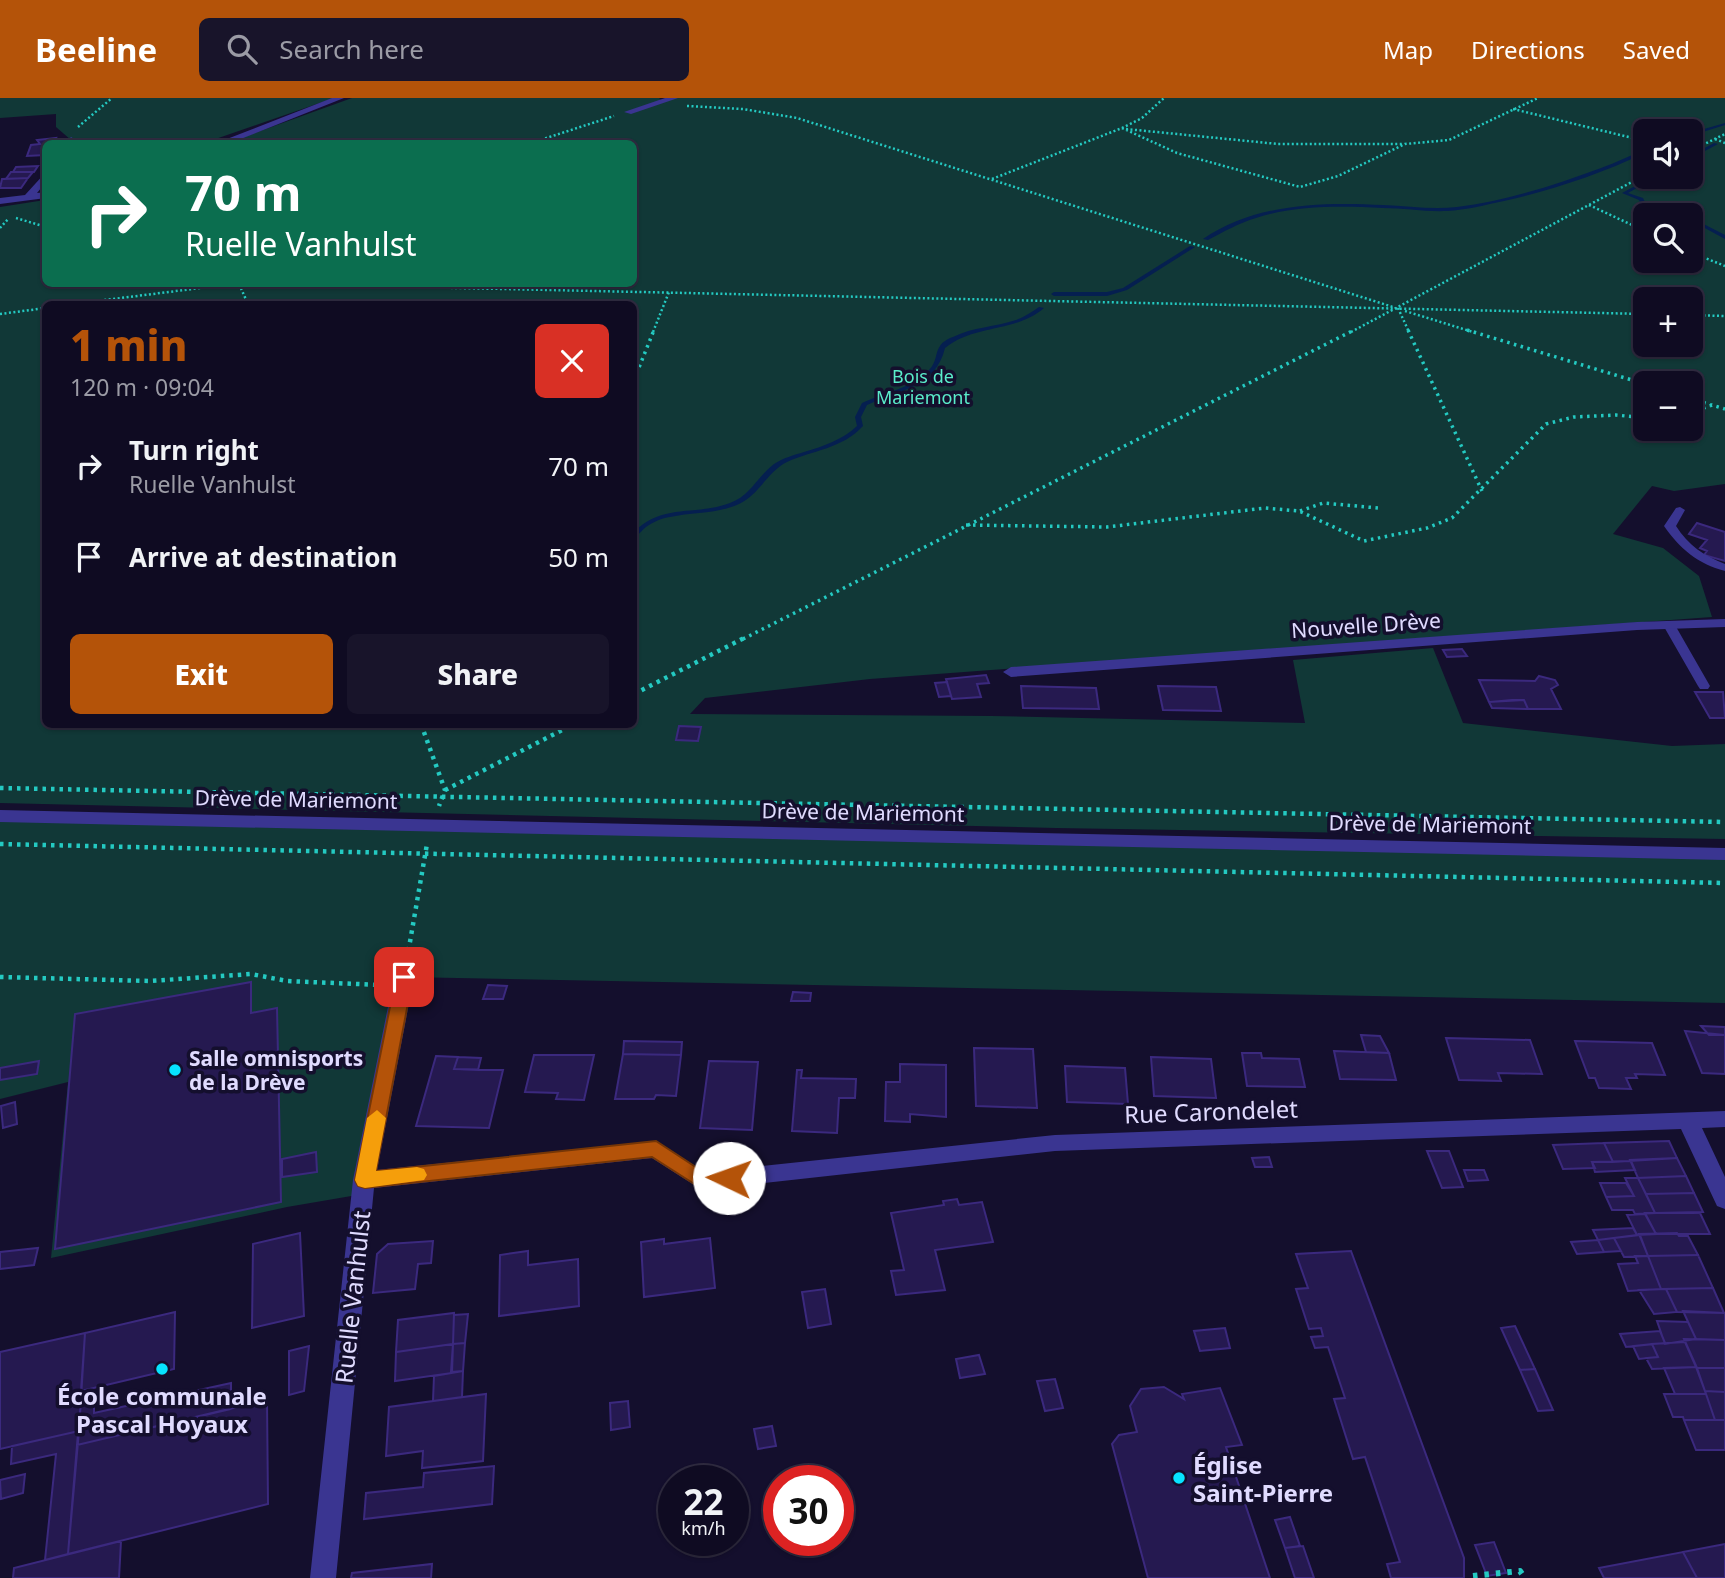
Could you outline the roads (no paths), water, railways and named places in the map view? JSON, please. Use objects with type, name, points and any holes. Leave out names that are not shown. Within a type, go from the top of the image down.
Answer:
[{"type":"street","points":[[229,140],[340,98]]},
{"type":"street","points":[[628,112],[674,98]]},
{"type":"street","points":[[28,198],[42,180]]},
{"type":"street","points":[[0,201],[42,196]]},
{"type":"street","name":"Nouvelle Drève","points":[[1011,672],[1725,623]]},
{"type":"street","name":"Drève de Mariemont","points":[[0,816],[1725,854]]},
{"type":"street","name":"Ruelle Vanhulst","points":[[323,1578],[365,1180],[403,981]]},
{"type":"street","points":[[1687,1119],[1725,1200]]},
{"type":"street","name":"Rue Carondelet","points":[[365,1180],[656,1149],[702,1181],[1055,1143],[1725,1119]]},
{"type":"lane","points":[[1680,510],[1670,526],[1684,548],[1704,561],[1725,568]]},
{"type":"lane","points":[[1669,625],[1704,686]]},
{"type":"waterway","points":[[1703,131],[1725,124]]},
{"type":"waterway","points":[[1703,151],[1716,144]]},
{"type":"waterway","points":[[1206,239],[1252,217],[1289,209],[1382,206],[1446,210],[1488,203],[1582,177],[1633,157]]},
{"type":"waterway","points":[[1633,188],[1624,193],[1641,199],[1643,203]]},
{"type":"waterway","points":[[1703,225],[1725,237]]},
{"type":"waterway","points":[[1054,294],[1107,294],[1125,289],[1192,247]]},
{"type":"waterway","points":[[637,532],[644,525],[668,515],[734,504],[753,490],[775,466],[852,434],[860,426],[858,417],[864,404],[924,378],[939,360],[942,347],[953,339],[977,330],[1017,321],[1041,308]]},
{"type":"place","name":"Salle omnisports de la Drève","points":[[175,1070]]},
{"type":"place","name":"École communale Pascal Hoyaux","points":[[162,1369]]},
{"type":"place","name":"Église Saint-Pierre","points":[[1179,1478]]},
{"type":"park label","name":"Bois de Mariemont","points":[[923,386]]}]
